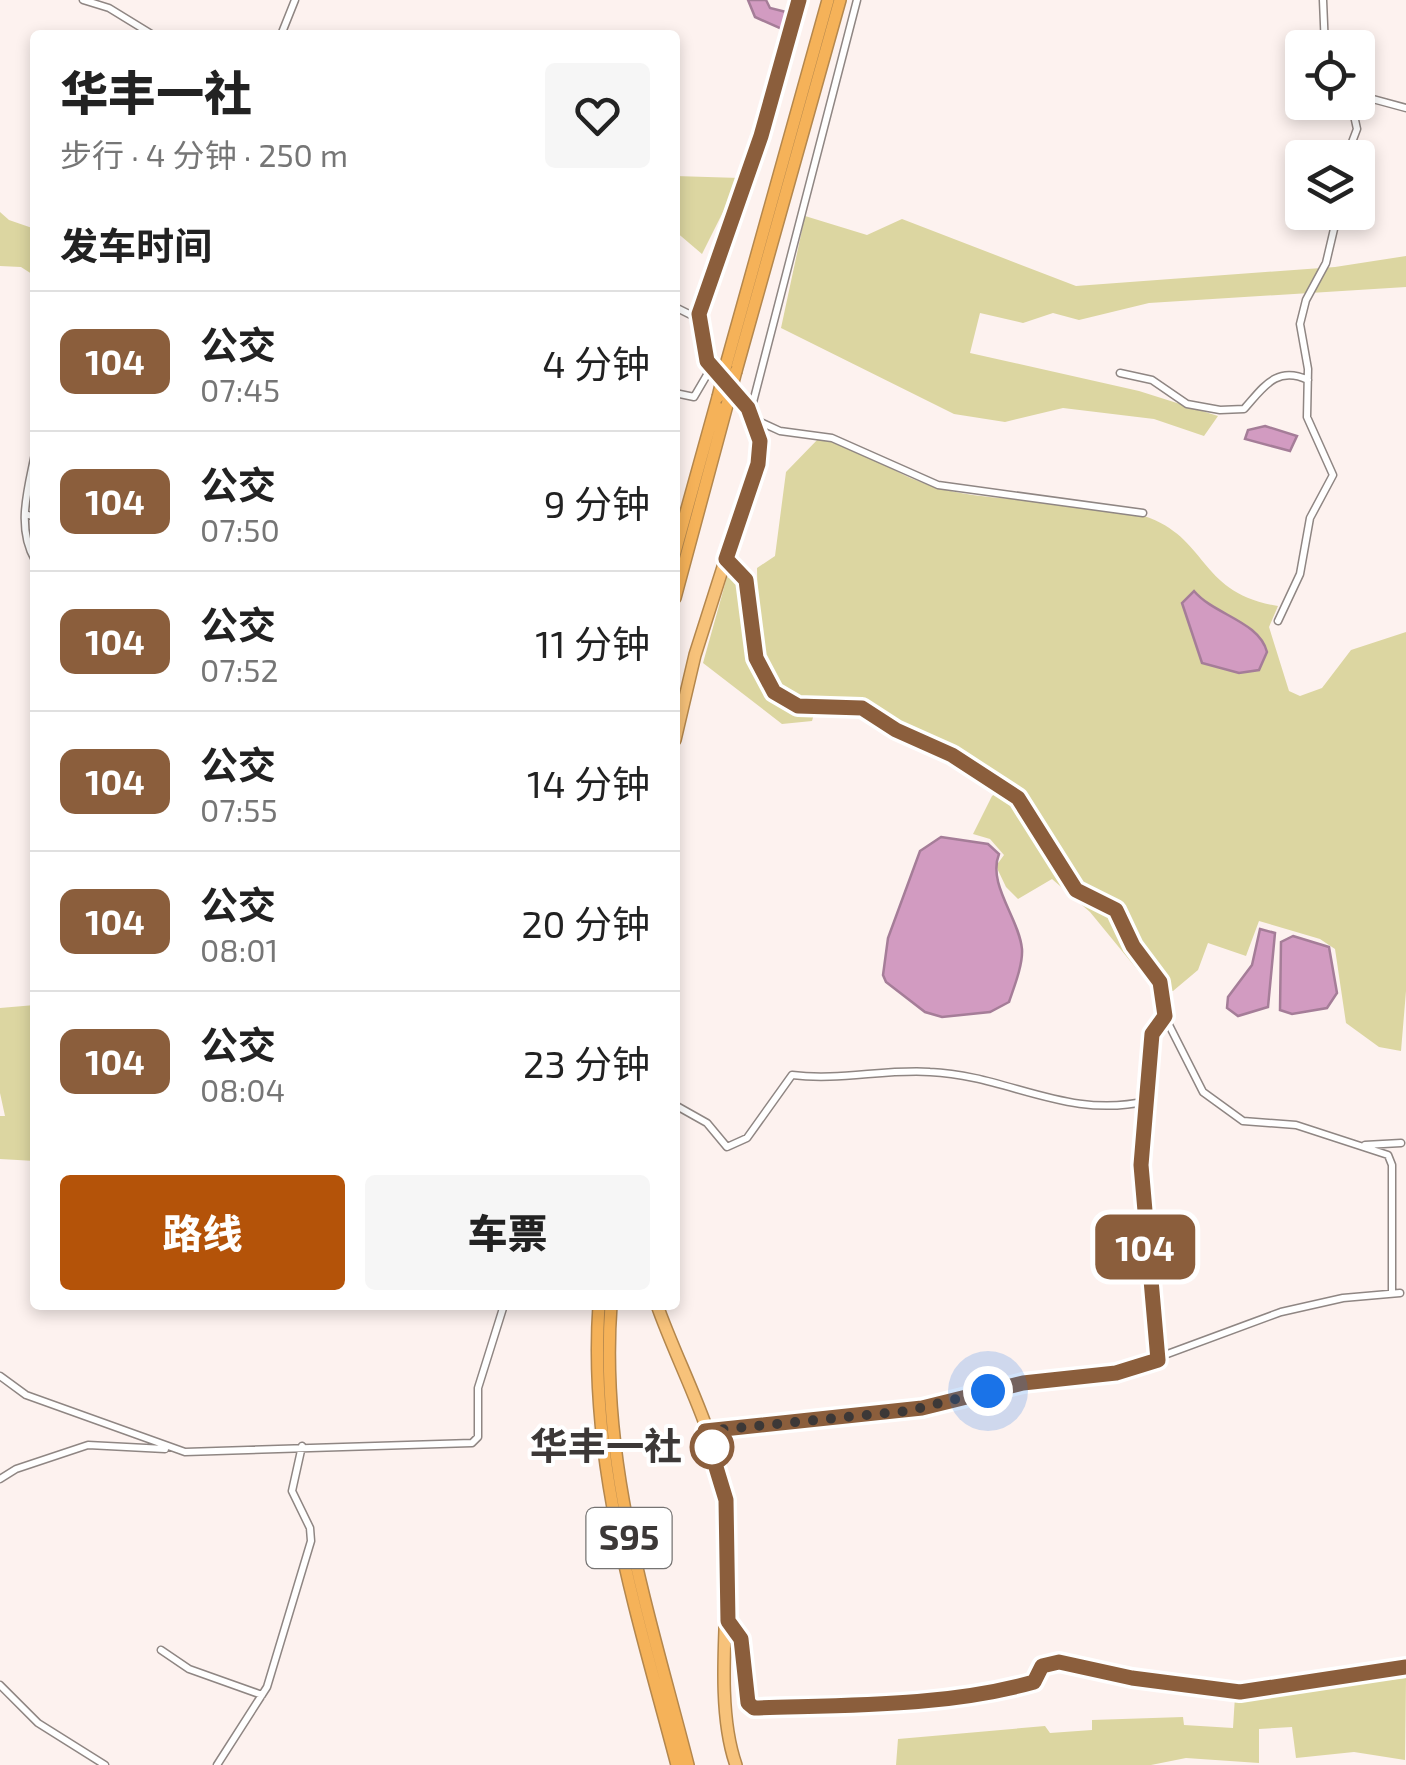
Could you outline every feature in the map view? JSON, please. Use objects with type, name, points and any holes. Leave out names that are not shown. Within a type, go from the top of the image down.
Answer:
[{"type":"highway","points":[[680,722],[760,456],[753,416],[710,368],[701,344],[703,294],[761,136],[799,0]]},
{"type":"highway","points":[[732,368],[828,0]]},
{"type":"highway","points":[[680,536],[840,0]]},
{"type":"highway","points":[[680,577],[722,401]]},
{"type":"highway","name":"S95","points":[[599,1310],[598,1407],[608,1490],[677,1765]]},
{"type":"highway","name":"S95","points":[[610,1310],[609,1394],[619,1488],[688,1765]]},
{"type":"highway","points":[[659,1310],[705,1431],[726,1500],[726,1716],[736,1765]]},
{"type":"street","points":[[83,0],[109,8],[145,30]]},
{"type":"street","points":[[284,30],[295,0]]},
{"type":"street","points":[[858,0],[753,416],[780,431],[832,438],[932,484],[1142,514]]},
{"type":"street","points":[[1322,0],[1324,30]]},
{"type":"street","points":[[1375,100],[1406,108]]},
{"type":"street","points":[[1278,622],[1300,574],[1310,518],[1333,475],[1307,418],[1308,380],[1301,320],[1326,263],[1334,230]]},
{"type":"street","points":[[680,310],[699,319]]},
{"type":"street","points":[[680,394],[694,397],[710,368]]},
{"type":"street","points":[[1120,373],[1152,380],[1187,404],[1220,410],[1246,408],[1273,378],[1292,374],[1308,380]]},
{"type":"street","points":[[30,484],[25,514],[30,549]]},
{"type":"street","points":[[25,514],[30,516]]},
{"type":"street","points":[[705,1431],[922,1408],[1023,1383],[1116,1373],[1281,1312],[1396,1293],[1392,1165],[1388,1155],[1296,1125],[1248,1122],[1231,1114],[1199,1086],[1165,1016],[1160,982],[1133,946],[1116,910],[1076,890],[1018,798],[952,755],[896,730],[862,708],[798,706],[774,692],[756,658],[746,580],[726,559]]},
{"type":"street","points":[[1158,1360],[1141,1182],[1141,1120],[1148,1101],[1152,1034],[1165,1016]]},
{"type":"street","points":[[680,1108],[707,1123],[727,1147],[747,1138],[792,1075],[821,1079],[931,1072],[1059,1102],[1111,1109],[1148,1101]]},
{"type":"street","points":[[1359,1145],[1401,1143]]},
{"type":"street","points":[[0,1479],[10,1471],[88,1445],[191,1452],[474,1442],[478,1388],[502,1310]]},
{"type":"street","points":[[0,1376],[26,1395],[171,1449]]},
{"type":"street","points":[[217,1765],[262,1695],[312,1541],[292,1491],[302,1446]]},
{"type":"street","points":[[728,1621],[741,1639],[748,1701],[754,1708],[856,1705],[1022,1686],[1034,1682],[1042,1666],[1055,1662],[1132,1678],[1240,1692],[1406,1667]]},
{"type":"street","points":[[162,1650],[189,1668],[262,1695]]},
{"type":"street","points":[[0,1685],[38,1723],[104,1765]]},
{"type":"shaded area","points":[[748,0],[766,0],[770,8],[786,12],[784,30],[755,17]]},
{"type":"shaded area","points":[[680,176],[740,178],[702,254],[680,235]]},
{"type":"shaded area","points":[[0,212],[9,220],[30,227],[30,273],[21,267],[0,266]]},
{"type":"shaded area","points":[[805,216],[867,235],[902,219],[1076,286],[1335,267],[1406,256],[1406,287],[1149,303],[1079,320],[1053,313],[1023,323],[980,313],[970,353],[1139,391],[1218,416],[1204,436],[1154,419],[1063,408],[1005,422],[954,414],[781,328]]},
{"type":"shaded area","points":[[1265,426],[1297,436],[1290,451],[1245,439],[1248,430]]},
{"type":"shaded area","points":[[820,437],[932,486],[984,496],[1118,509],[1165,526],[1232,590],[1278,606],[1269,627],[1289,691],[1300,696],[1322,688],[1351,650],[1406,632],[1406,991],[1401,1051],[1379,1047],[1346,1023],[1335,949],[1320,939],[1259,921],[1246,956],[1208,943],[1198,970],[1173,991],[1154,990],[1090,912],[1052,879],[1018,899],[1006,887],[996,866],[1004,855],[990,839],[973,834],[992,796],[1007,785],[863,702],[804,702],[787,697],[771,680],[758,642],[757,568],[775,556],[786,472]]},
{"type":"shaded area","points":[[727,577],[741,583],[758,677],[779,702],[814,714],[812,721],[782,724],[703,663]]},
{"type":"shaded area","points":[[1194,591],[1246,625],[1262,641],[1267,652],[1259,670],[1239,673],[1202,663],[1182,603]]},
{"type":"shaded area","points":[[941,837],[988,844],[999,854],[997,877],[1020,937],[1022,955],[1009,1002],[990,1012],[942,1017],[925,1012],[886,982],[883,975],[888,938],[920,851]]},
{"type":"shaded area","points":[[1260,929],[1275,933],[1268,1007],[1238,1016],[1227,1008],[1228,997],[1252,965]]},
{"type":"shaded area","points":[[1293,936],[1329,947],[1337,993],[1327,1008],[1292,1014],[1280,1010],[1281,942]]},
{"type":"shaded area","points":[[30,1005],[30,1161],[0,1159],[0,1116],[5,1116],[0,1093],[0,1008]]},
{"type":"shaded area","points":[[1406,1678],[1405,1760],[1354,1752],[1296,1758],[1292,1727],[1259,1729],[1259,1763],[1186,1758],[1151,1765],[896,1765],[898,1739],[1045,1726],[1050,1733],[1092,1730],[1092,1720],[1183,1717],[1184,1725],[1233,1728],[1235,1696]]},
{"type":"bus line","name":"104","points":[[799,0],[761,136],[699,314],[699,334],[710,368],[748,408],[758,426],[760,441],[758,464],[726,559],[746,580],[756,658],[779,698],[798,706],[842,704],[862,708],[896,730],[952,755],[1018,798],[1076,890],[1116,910],[1133,946],[1160,982],[1165,1016],[1152,1034],[1148,1101],[1141,1120],[1144,1231],[1158,1360],[1116,1373],[1023,1383],[922,1408],[705,1431],[726,1500],[728,1621],[741,1639],[748,1703],[754,1708],[856,1705],[961,1695],[1034,1682],[1042,1666],[1050,1662],[1181,1686],[1240,1692],[1282,1683],[1380,1674],[1406,1667]]},
{"type":"place","name":"华丰一社","points":[[712,1447]]},
{"type":"route","points":[[712,1447],[705,1431],[908,1411],[988,1391]]}]
